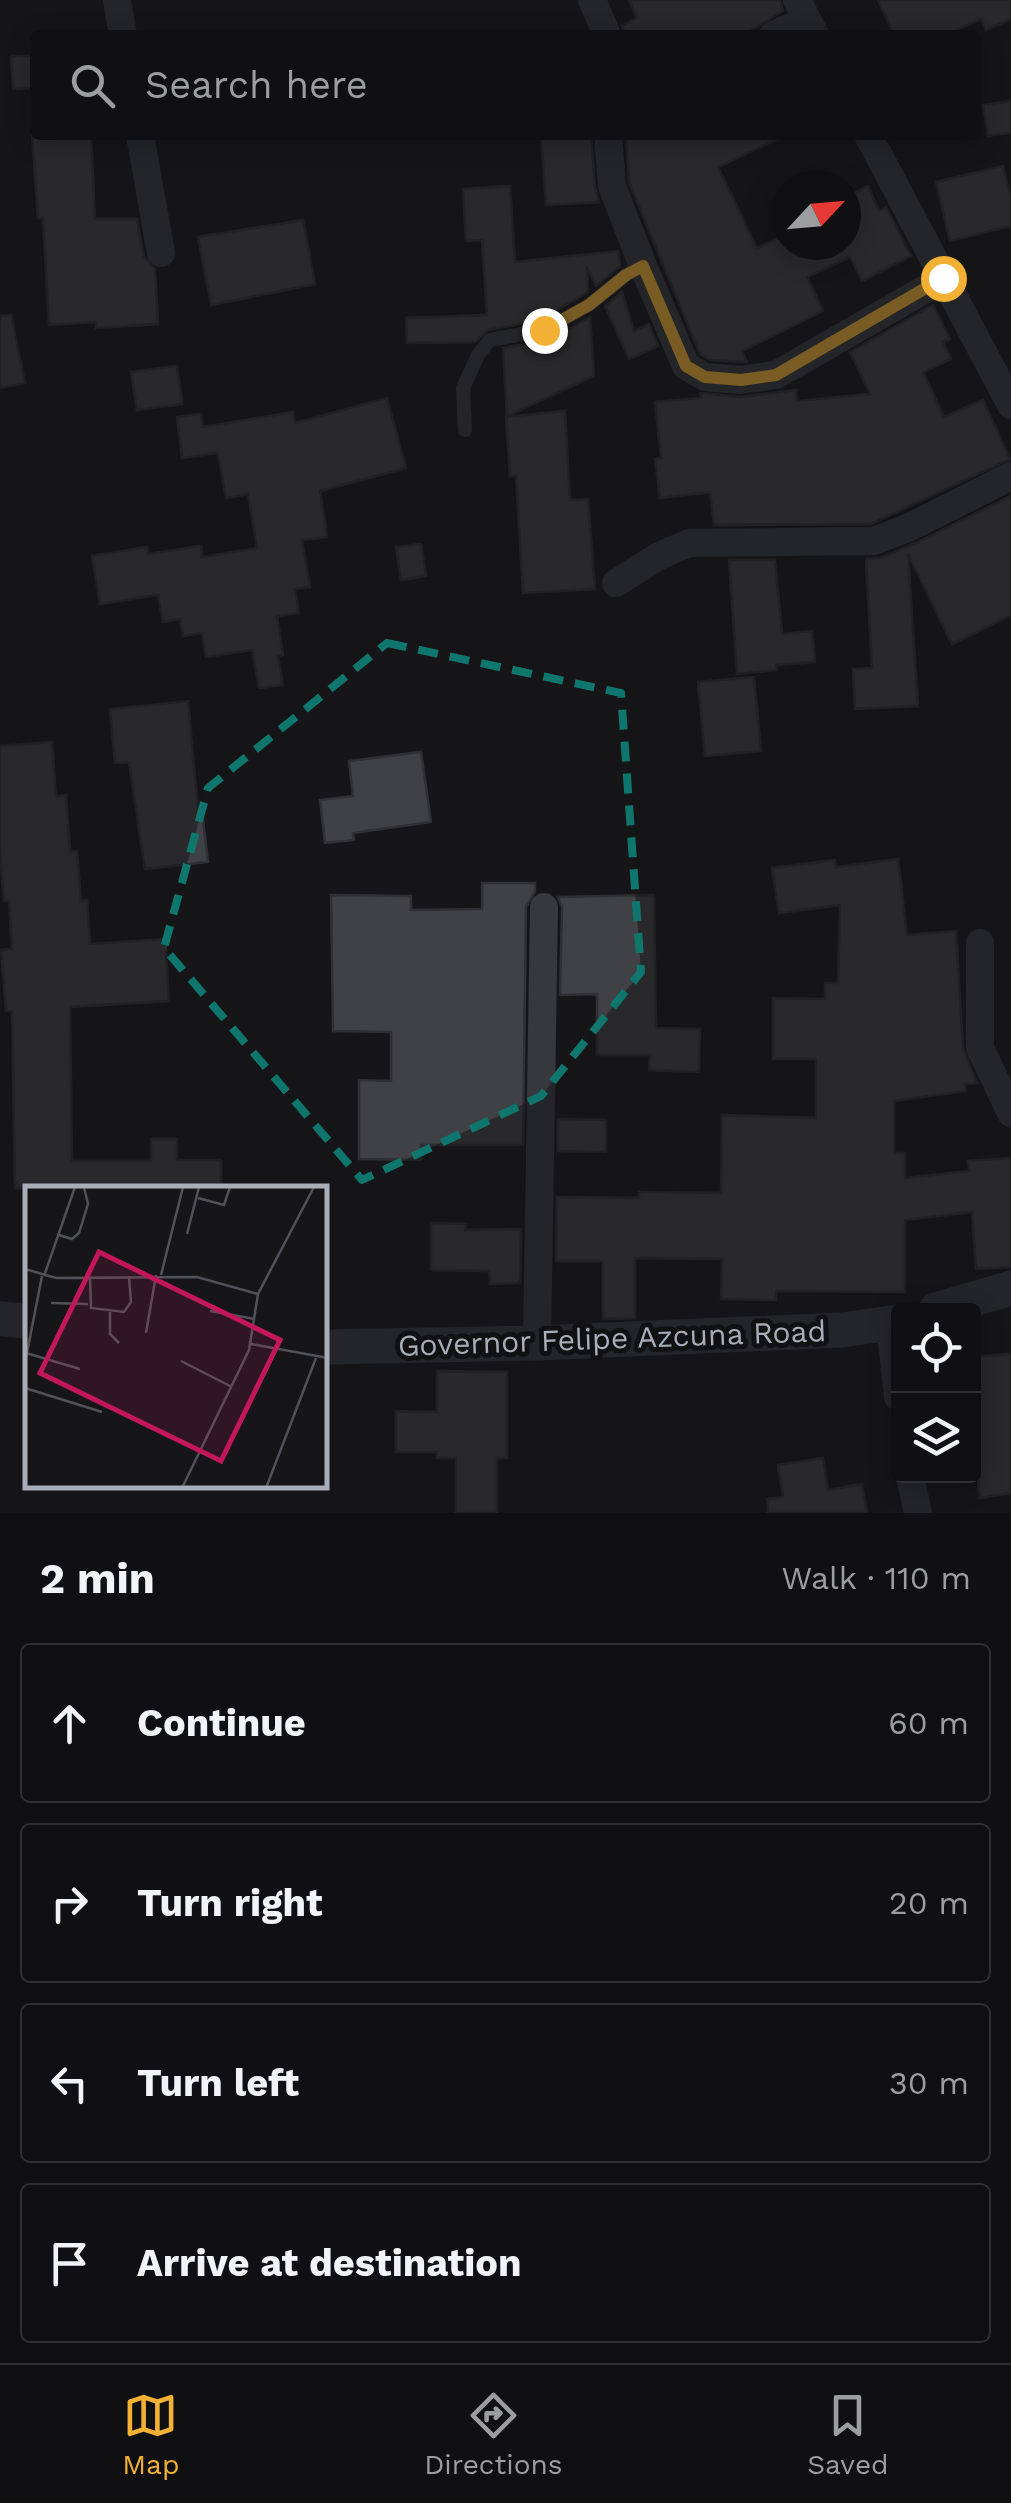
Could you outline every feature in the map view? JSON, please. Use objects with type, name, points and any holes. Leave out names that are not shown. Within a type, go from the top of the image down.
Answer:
[{"type":"street","points":[[116,0],[122,30]]},
{"type":"street","points":[[592,0],[604,30]]},
{"type":"street","points":[[783,30],[806,18]]},
{"type":"street","points":[[141,140],[161,253]]},
{"type":"street","points":[[608,140],[612,186],[643,266],[686,366],[705,377],[741,380],[776,375],[943,278]]},
{"type":"street","points":[[871,140],[1011,405]]},
{"type":"street","points":[[616,582],[688,543],[874,541],[1011,476]]},
{"type":"street","points":[[537,1343],[544,907]]},
{"type":"street","points":[[980,943],[980,1048],[1011,1113]]},
{"type":"street","points":[[960,1303],[1011,1288]]},
{"type":"street","points":[[0,1320],[25,1321]]},
{"type":"street","name":"Governor Felipe Azcuna Road","points":[[328,1347],[537,1343],[842,1330],[891,1323]]},
{"type":"street","points":[[912,1483],[918,1513]]},
{"type":"lane","points":[[465,430],[463,388],[478,355],[490,340],[544,330],[589,305],[643,266]]},
{"type":"highlighted area","points":[[387,643],[621,693],[641,972],[541,1096],[362,1180],[164,948],[208,788]]},
{"type":"building","points":[[629,0],[780,0],[783,11],[751,30],[623,30],[622,26],[637,18]]},
{"type":"building","points":[[878,0],[1011,0],[1011,19],[986,30],[981,19],[956,30],[892,30]]},
{"type":"building","points":[[11,56],[30,56],[30,88],[13,89]]},
{"type":"building","points":[[1011,101],[1011,132],[988,136],[983,105]]},
{"type":"building","points":[[32,140],[91,140],[95,219],[137,219],[144,257],[155,269],[158,324],[96,328],[96,322],[49,325],[43,218],[38,218]]},
{"type":"building","points":[[541,140],[591,140],[599,202],[546,205]]},
{"type":"building","points":[[626,140],[775,140],[718,167],[757,248],[771,241],[771,260],[844,260],[807,277],[823,311],[742,351],[747,362],[710,360],[700,354],[629,182]]},
{"type":"building","points":[[1003,166],[1011,199],[1011,226],[950,241],[936,182]]},
{"type":"building","points":[[510,186],[515,262],[618,251],[620,266],[596,286],[587,267],[588,292],[540,320],[488,330],[475,342],[407,343],[406,318],[487,315],[482,240],[466,241],[463,189]]},
{"type":"building","points":[[868,186],[879,211],[886,207],[911,256],[862,281],[852,260],[861,260],[861,190]]},
{"type":"building","points":[[303,220],[315,284],[211,305],[198,237]]},
{"type":"building","points":[[622,292],[634,331],[649,324],[658,346],[629,359],[605,306]]},
{"type":"building","points":[[933,305],[950,339],[943,342],[951,359],[923,372],[944,417],[983,400],[1010,459],[871,524],[714,525],[710,492],[660,498],[655,459],[661,458],[655,402],[701,398],[700,393],[740,397],[796,390],[797,401],[870,394],[850,352]]},
{"type":"building","points":[[11,315],[25,383],[0,388],[0,316]]},
{"type":"building","points":[[590,317],[594,376],[507,416],[503,348],[549,340]]},
{"type":"building","points":[[177,366],[182,404],[137,410],[131,372]]},
{"type":"building","points":[[387,398],[406,468],[320,491],[327,537],[302,540],[310,587],[295,589],[299,613],[277,616],[283,685],[259,688],[252,650],[206,657],[202,633],[183,636],[180,619],[163,622],[158,595],[100,604],[92,556],[147,547],[148,554],[201,546],[202,557],[257,548],[248,494],[226,498],[218,453],[182,458],[177,417],[201,414],[203,427],[293,412],[295,423]]},
{"type":"building","points":[[565,411],[570,500],[588,499],[595,589],[523,593],[516,476],[510,476],[506,417]]},
{"type":"building","points":[[1011,496],[1011,615],[952,644],[908,554],[918,706],[855,709],[853,669],[872,668],[866,559],[880,558],[916,543]]},
{"type":"building","points":[[421,544],[426,576],[401,580],[396,547]]},
{"type":"building","points":[[729,560],[775,560],[782,634],[812,631],[815,662],[737,674]]},
{"type":"building","points":[[754,677],[761,751],[705,756],[698,682]]},
{"type":"building","points":[[188,701],[199,820],[203,819],[208,862],[145,869],[129,762],[115,763],[110,709]]},
{"type":"building","points":[[52,742],[56,796],[66,795],[70,852],[77,851],[81,901],[87,900],[90,944],[165,939],[169,1001],[70,1007],[72,1161],[151,1161],[151,1139],[177,1139],[177,1160],[221,1160],[221,1186],[15,1188],[12,1011],[6,1011],[1,950],[12,949],[0,853],[0,746]]},
{"type":"building","points":[[421,752],[431,822],[353,833],[354,840],[325,843],[320,800],[353,796],[349,761]]},
{"type":"building","points":[[898,859],[907,935],[956,931],[963,1049],[977,1083],[965,1084],[965,1091],[894,1101],[894,1153],[905,1153],[905,1178],[969,1171],[968,1161],[1011,1158],[1011,1267],[976,1269],[972,1212],[905,1220],[905,1292],[776,1291],[776,1300],[721,1299],[722,1259],[635,1258],[635,1318],[603,1319],[603,1261],[556,1261],[557,1197],[721,1193],[722,1115],[816,1118],[816,1059],[773,1059],[773,998],[825,999],[825,983],[838,983],[840,905],[779,913],[772,868],[835,860],[836,867]]},
{"type":"building","points":[[482,883],[535,883],[535,892],[526,907],[523,1145],[421,1145],[421,1160],[359,1159],[359,1080],[391,1081],[391,1032],[333,1031],[331,895],[411,896],[411,910],[482,909]]},
{"type":"building","points":[[654,895],[656,1028],[700,1029],[699,1072],[649,1070],[650,1055],[597,1055],[597,994],[560,995],[562,907],[558,897]]},
{"type":"building","points":[[558,1119],[606,1120],[606,1152],[558,1151]]},
{"type":"building","points":[[431,1223],[466,1224],[465,1230],[521,1229],[520,1283],[490,1284],[489,1271],[431,1270]]},
{"type":"building","points":[[1011,1354],[1011,1493],[980,1498],[978,1483],[981,1356]]},
{"type":"building","points":[[437,1371],[507,1372],[507,1458],[497,1458],[497,1513],[456,1513],[456,1458],[437,1458],[437,1452],[396,1452],[396,1411],[437,1412]]},
{"type":"building","points":[[823,1458],[828,1490],[862,1484],[867,1513],[768,1513],[767,1499],[783,1497],[778,1465]]},
{"type":"route","points":[[544,330],[589,305],[643,266],[686,366],[705,377],[741,380],[776,375],[943,278]]}]
